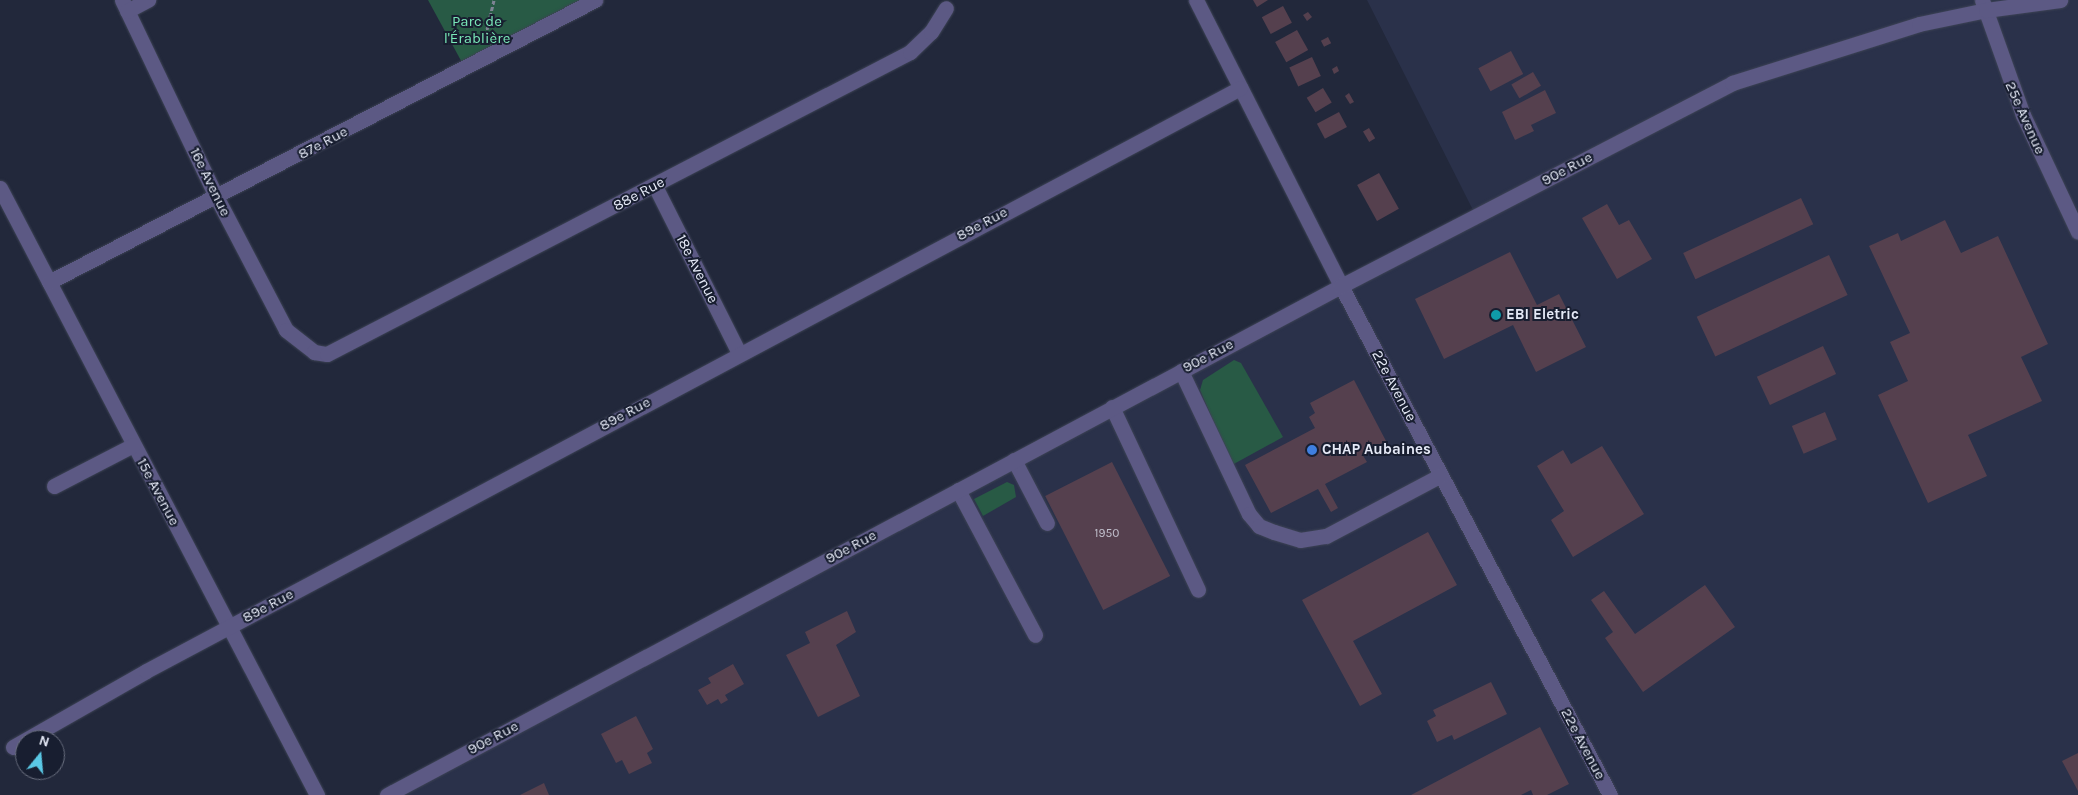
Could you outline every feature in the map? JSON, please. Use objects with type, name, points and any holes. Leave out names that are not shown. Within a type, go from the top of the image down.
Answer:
[{"type":"street","points":[[124,5],[148,0]]},
{"type":"street","name":"87e Rue","points":[[49,282],[217,198],[596,0]]},
{"type":"street","name":"22e Avenue","points":[[1196,0],[1341,286],[1610,795]]},
{"type":"street","name":"90e Rue","points":[[387,795],[1112,407],[1732,83],[1910,26],[1984,5],[2060,0]]},
{"type":"street","name":"16e Avenue","points":[[124,5],[217,198],[286,330],[314,352]]},
{"type":"street","name":"25e Avenue","points":[[1984,5],[2022,115],[2078,232]]},
{"type":"street","name":"88e Rue","points":[[314,352],[327,354],[342,348],[910,52],[931,32],[946,8]]},
{"type":"street","name":"89e Rue","points":[[13,747],[230,626],[739,353],[1240,88]]},
{"type":"street","name":"18e Avenue","points":[[655,186],[739,353]]},
{"type":"street","name":"15e Avenue","points":[[0,188],[317,795]]},
{"type":"street","points":[[1181,371],[1249,514],[1259,526],[1300,540],[1326,536],[1441,475]]},
{"type":"street","points":[[1112,407],[1198,590]]},
{"type":"street","points":[[54,486],[133,445]]},
{"type":"street","points":[[1014,460],[1047,523]]},
{"type":"street","points":[[958,490],[1035,635]]},
{"type":"path","points":[[481,60],[494,0]]},
{"type":"shaded area","points":[[1367,0],[2078,0],[2078,795],[387,795],[1476,216]]},
{"type":"green space","name":"Parc de l'Érablière","points":[[428,0],[595,0],[465,68]]},
{"type":"green space","points":[[1234,360],[1241,363],[1283,437],[1232,465],[1200,390],[1203,380]]},
{"type":"green space","points":[[1007,482],[1014,485],[1016,497],[983,516],[974,499]]},
{"type":"building","points":[[1253,0],[1268,0],[1257,7]]},
{"type":"building","points":[[1283,6],[1292,23],[1271,34],[1262,17]]},
{"type":"building","points":[[1308,12],[1312,17],[1307,21],[1303,15]]},
{"type":"building","points":[[1297,30],[1308,50],[1286,62],[1275,42]]},
{"type":"building","points":[[1328,37],[1331,43],[1324,47],[1321,41]]},
{"type":"building","points":[[1511,51],[1523,74],[1491,91],[1478,68]]},
{"type":"building","points":[[1312,57],[1321,76],[1298,87],[1289,68]]},
{"type":"building","points":[[1337,66],[1339,71],[1334,74],[1332,69]]},
{"type":"building","points":[[1533,72],[1541,86],[1519,98],[1511,84]]},
{"type":"building","points":[[1323,88],[1332,103],[1315,112],[1307,98]]},
{"type":"building","points":[[1545,90],[1556,113],[1531,125],[1534,131],[1515,140],[1502,112]]},
{"type":"building","points":[[1349,93],[1354,102],[1350,104],[1345,96]]},
{"type":"building","points":[[1339,112],[1347,127],[1325,139],[1317,124]]},
{"type":"building","points":[[1369,128],[1375,138],[1369,142],[1363,132]]},
{"type":"building","points":[[1379,173],[1399,209],[1377,221],[1357,185]]},
{"type":"building","points":[[1801,198],[1813,224],[1695,279],[1683,253]]},
{"type":"building","points":[[1607,204],[1619,225],[1629,220],[1652,259],[1617,279],[1582,218]]},
{"type":"building","points":[[1945,220],[1961,253],[1998,236],[2048,344],[2021,357],[2042,401],[1968,435],[1987,476],[1928,503],[1878,395],[1908,381],[1890,342],[1910,333],[1869,246],[1898,233],[1901,241]]},
{"type":"building","name":"EBI Eletric","points":[[1510,252],[1537,305],[1559,294],[1586,347],[1536,372],[1513,325],[1444,359],[1415,299]]},
{"type":"building","points":[[1829,255],[1848,295],[1715,357],[1697,317]]},
{"type":"building","points":[[1823,346],[1836,374],[1770,405],[1757,377]]},
{"type":"building","points":[[1354,380],[1386,441],[1362,454],[1367,462],[1325,484],[1338,508],[1331,512],[1318,489],[1271,513],[1245,465],[1315,428],[1309,417],[1315,413],[1310,403]]},
{"type":"building","points":[[1825,412],[1837,440],[1804,454],[1792,426]]},
{"type":"building","points":[[1602,446],[1644,514],[1573,557],[1551,520],[1564,511],[1537,466],[1563,450],[1571,464]]},
{"type":"building","points":[[1112,462],[1170,576],[1103,610],[1045,496]]},
{"type":"building","points":[[1428,532],[1457,585],[1353,641],[1382,694],[1360,706],[1302,600]]},
{"type":"building","points":[[1705,585],[1735,627],[1643,692],[1605,638],[1613,632],[1591,600],[1604,591],[1635,634]]},
{"type":"building","points":[[847,611],[856,632],[836,645],[860,696],[818,717],[786,655],[810,643],[805,632]]},
{"type":"building","points":[[733,664],[744,684],[725,695],[728,700],[721,704],[718,699],[707,705],[698,690],[711,683],[708,678]]},
{"type":"building","points":[[1491,682],[1507,714],[1454,740],[1452,735],[1437,742],[1427,721],[1436,716],[1433,710]]},
{"type":"building","points":[[636,716],[653,749],[647,753],[652,763],[629,774],[622,760],[616,763],[601,734]]},
{"type":"building","points":[[1540,727],[1569,784],[1547,795],[1533,795],[1531,790],[1521,795],[1411,795]]},
{"type":"building","points":[[2078,753],[2078,791],[2062,761]]},
{"type":"building","points":[[544,783],[549,795],[520,795]]},
{"type":"place","name":"EBI Eletric","points":[[1496,315]]},
{"type":"place","name":"CHAP Aubaines","points":[[1312,450]]}]
